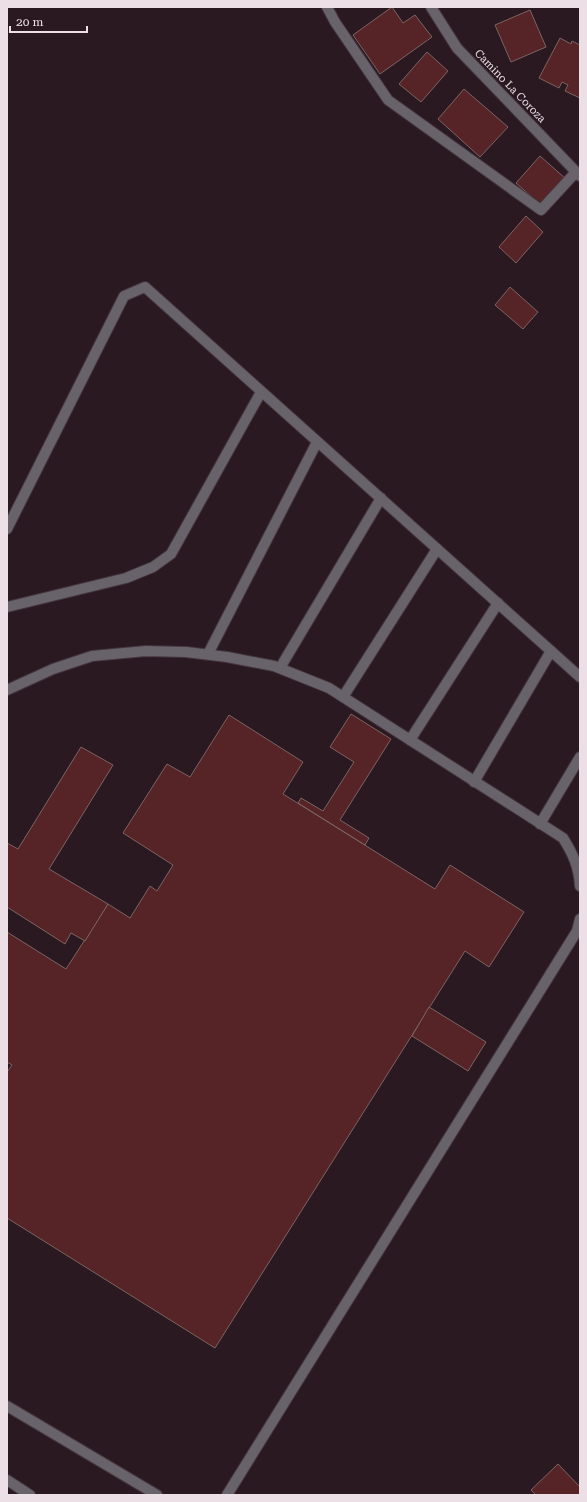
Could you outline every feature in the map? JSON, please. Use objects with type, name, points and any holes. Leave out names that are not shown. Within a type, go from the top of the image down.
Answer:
[{"type":"street","points":[[327,7],[335,22],[388,100],[541,210],[578,174]]},
{"type":"street","name":"Camino La Coroza","points":[[431,7],[456,48],[578,174]]},
{"type":"street","points":[[7,529],[124,296],[145,287],[580,677]]},
{"type":"street","points":[[7,607],[126,578],[153,567],[171,554],[262,392]]},
{"type":"street","points":[[208,654],[317,442]]},
{"type":"street","points":[[280,668],[381,498]]},
{"type":"street","points":[[343,697],[437,549]]},
{"type":"street","points":[[410,740],[498,604]]},
{"type":"street","points":[[7,690],[53,668],[92,656],[146,651],[208,654],[280,668],[329,688],[563,838],[573,855],[580,886]]},
{"type":"street","points":[[474,782],[551,651]]},
{"type":"street","points":[[540,824],[580,757]]},
{"type":"street","points":[[227,1495],[577,931],[580,919]]},
{"type":"street","points":[[7,1406],[157,1495]]},
{"type":"street","points":[[7,1480],[30,1495]]},
{"type":"building","points":[[392,7],[403,23],[415,15],[432,37],[380,74],[353,35]]},
{"type":"building","points":[[530,10],[546,47],[511,62],[495,25]]},
{"type":"building","points":[[560,38],[571,44],[572,41],[580,45],[580,98],[565,91],[568,85],[562,82],[559,88],[539,78]]},
{"type":"building","points":[[427,52],[448,71],[421,102],[399,84]]},
{"type":"building","points":[[464,89],[508,127],[480,157],[438,119]]},
{"type":"building","points":[[540,156],[566,179],[542,206],[516,183]]},
{"type":"building","points":[[526,216],[543,232],[516,263],[499,247]]},
{"type":"building","points":[[510,287],[538,312],[523,329],[495,305]]},
{"type":"building","points":[[351,714],[391,739],[340,820],[369,838],[365,845],[298,803],[301,798],[323,811],[354,762],[330,747]]},
{"type":"building","points":[[229,715],[303,762],[283,794],[435,889],[450,865],[524,912],[489,967],[465,951],[215,1348],[7,1218],[7,1072],[12,1065],[7,1062],[7,932],[66,969],[108,904],[130,918],[150,886],[157,891],[173,865],[123,833],[167,764],[190,777]]},
{"type":"building","points":[[81,747],[113,765],[49,869],[108,904],[85,941],[71,933],[65,944],[7,907],[7,843],[18,849]]},
{"type":"building","points":[[429,1007],[486,1042],[468,1071],[412,1036]]},
{"type":"building","points":[[558,1464],[580,1487],[580,1495],[536,1495],[531,1490]]}]
